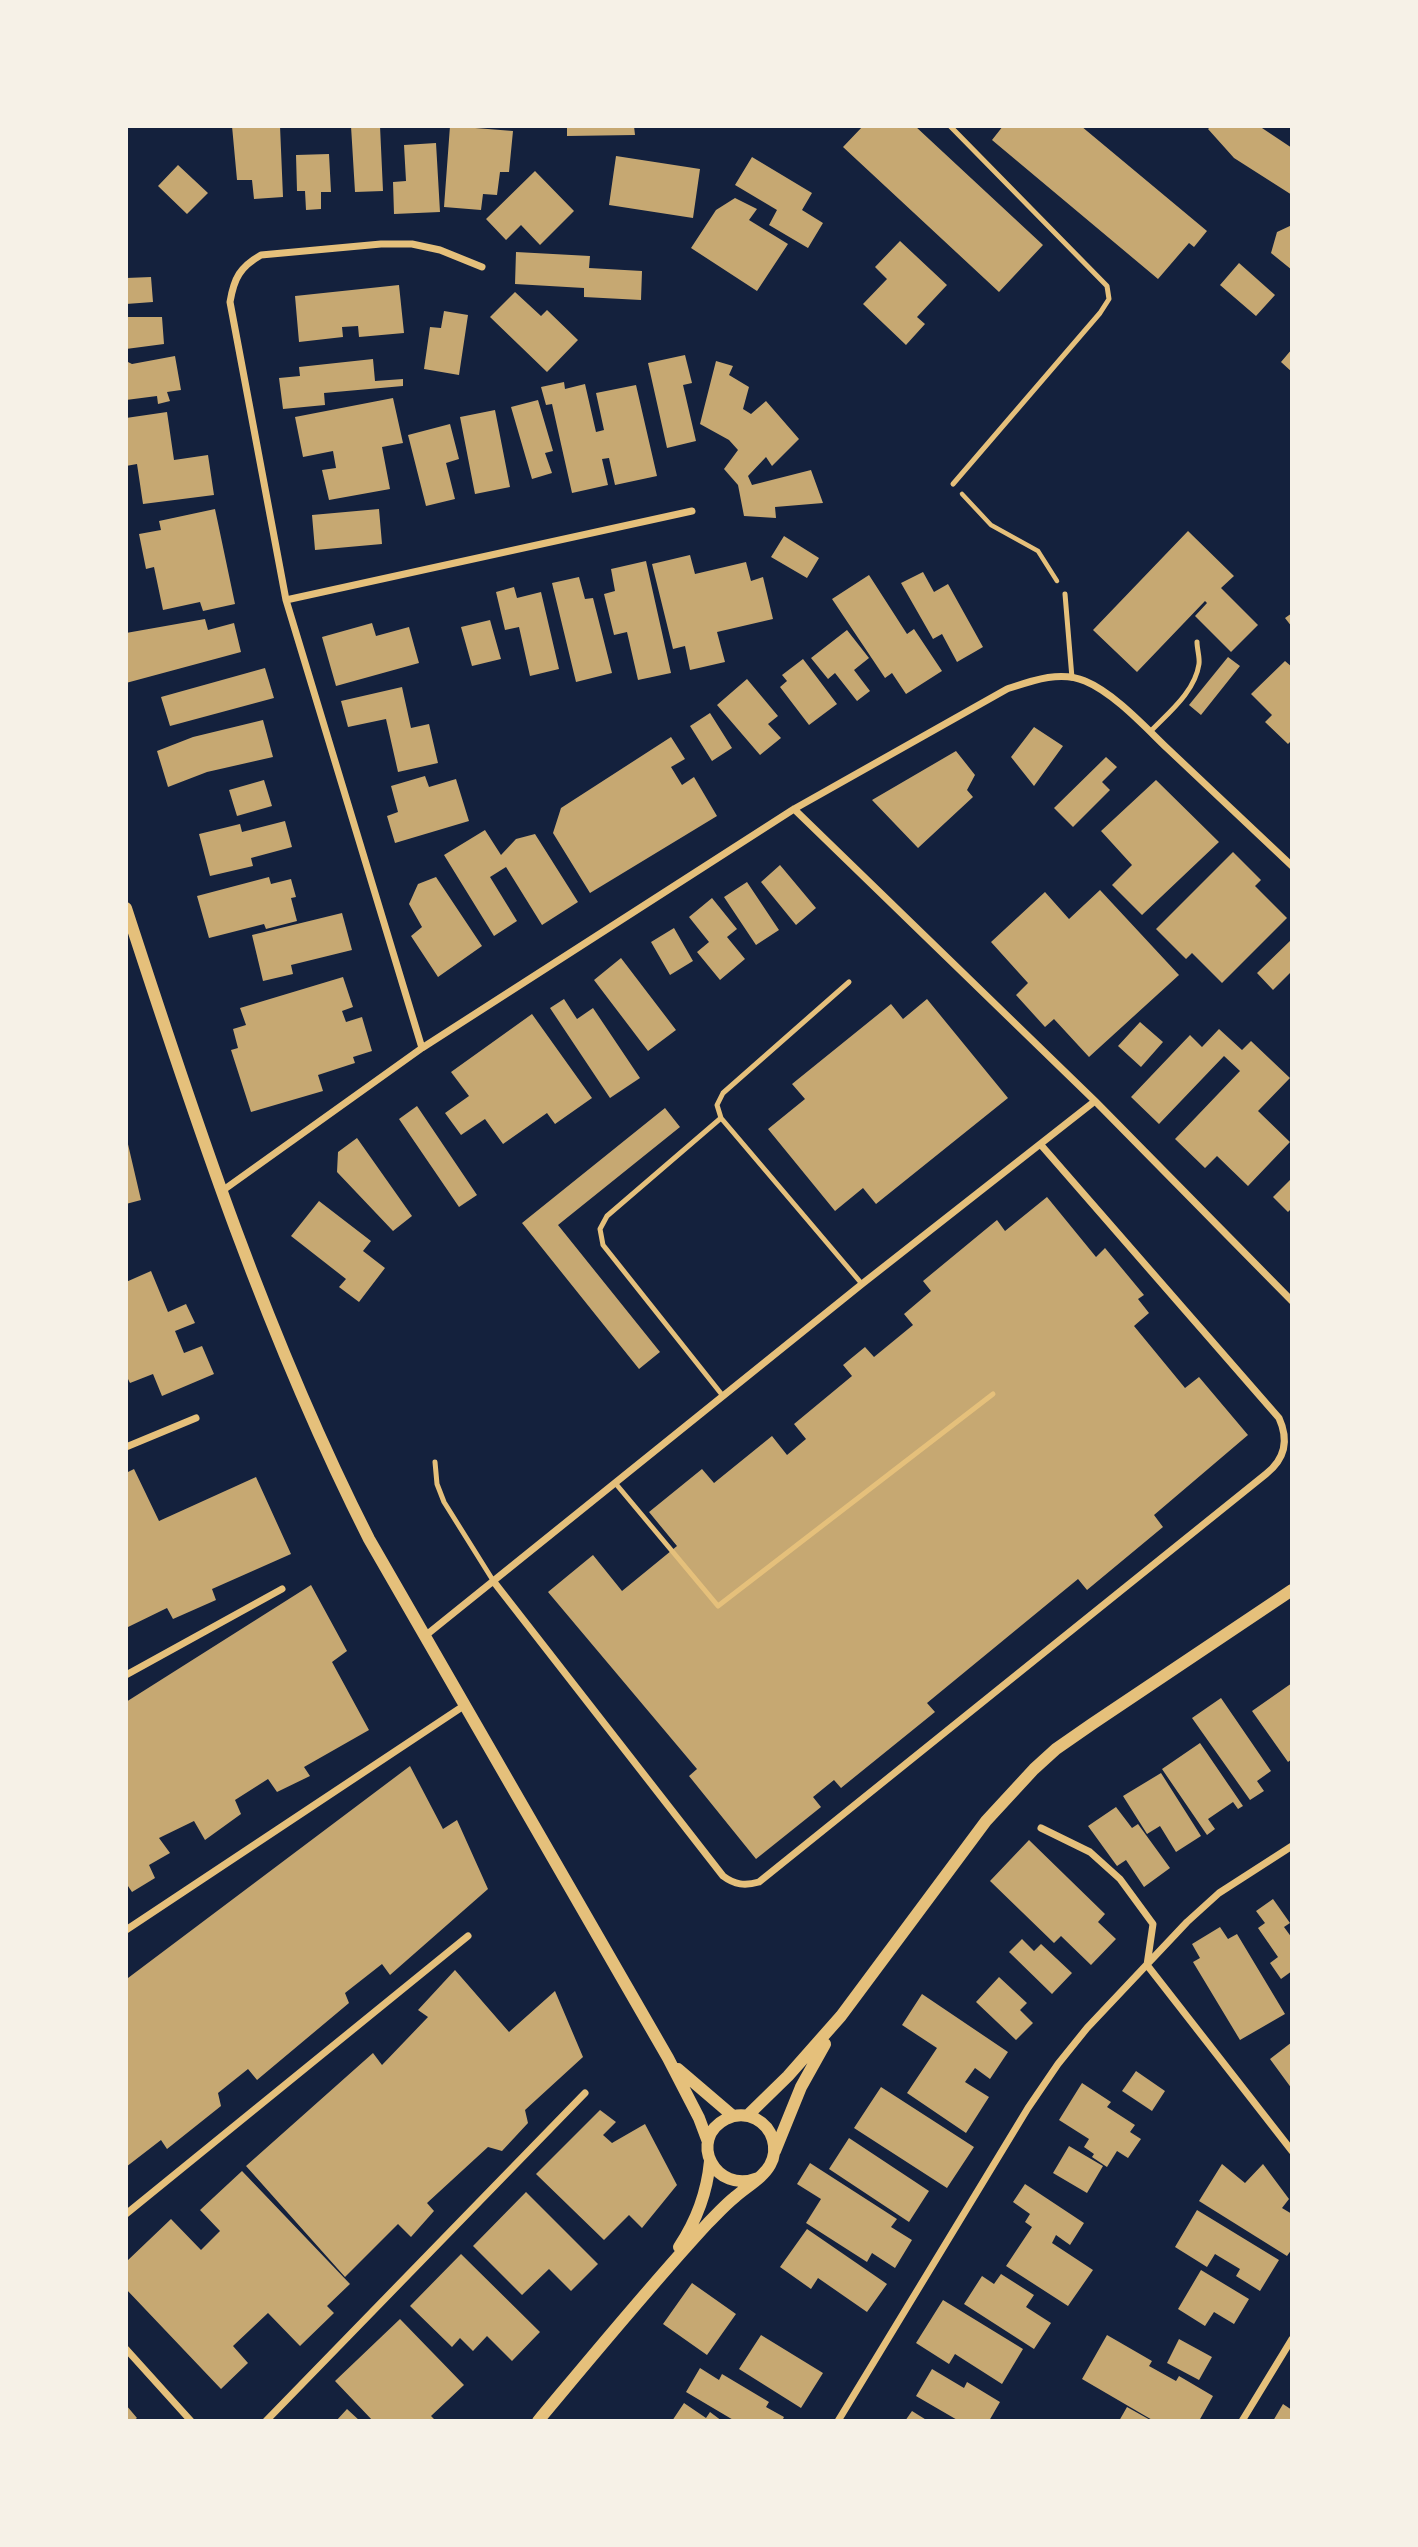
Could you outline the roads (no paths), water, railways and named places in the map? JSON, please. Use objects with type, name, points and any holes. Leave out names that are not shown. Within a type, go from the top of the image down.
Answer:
[{"type":"street","points":[[422,1048],[286,600],[230,302],[239,275],[247,263],[261,255],[381,244],[412,244],[440,250],[482,267]]},
{"type":"street","points":[[286,600],[692,511]]},
{"type":"street","points":[[222,1191],[422,1048],[794,808],[1007,689],[1049,677],[1084,680],[1096,687],[1150,732],[1292,866]]},
{"type":"street","points":[[794,808],[1095,1101],[1292,1301]]},
{"type":"street","points":[[126,908],[222,1191],[281,1346],[334,1469],[369,1539],[668,2058],[699,2118],[708,2142],[710,2161],[706,2191],[685,2239],[662,2274]]},
{"type":"street","points":[[425,1636],[862,1284],[1095,1101]]},
{"type":"street","points":[[494,1582],[723,1876],[738,1884],[759,1882],[1275,1467],[1281,1458],[1285,1437],[1279,1418],[1041,1145]]},
{"type":"street","points":[[126,1447],[196,1418]]},
{"type":"street","points":[[126,1675],[282,1589]]},
{"type":"street","points":[[708,2142],[717,2125],[740,2116],[795,2069],[841,2016],[986,1821],[1034,1769],[1092,1724],[1292,1590]]},
{"type":"street","points":[[126,1930],[464,1705]]},
{"type":"street","points":[[1041,1828],[1090,1852],[1120,1879],[1153,1924],[1147,1965],[1292,2151]]},
{"type":"street","points":[[838,2421],[1043,2086],[1087,2028],[1187,1922],[1219,1893],[1292,1846]]},
{"type":"street","points":[[126,2214],[468,1936]]},
{"type":"street","points":[[538,2421],[662,2274],[732,2199],[765,2172],[801,2087],[841,2016]]},
{"type":"street","points":[[668,2058],[699,2088],[740,2116],[763,2123],[774,2147],[774,2156]]},
{"type":"street","points":[[266,2421],[585,2093]]},
{"type":"street","points":[[710,2161],[719,2174],[734,2181],[758,2178]]},
{"type":"street","points":[[1242,2421],[1292,2339]]},
{"type":"street","points":[[126,2349],[185,2419]]},
{"type":"lane","points":[[952,127],[1107,286],[1109,299],[1100,313],[953,484]]},
{"type":"lane","points":[[1065,594],[1072,678]]},
{"type":"lane","points":[[1150,732],[1194,680],[1199,663],[1196,642]]},
{"type":"lane","points":[[849,982],[723,1093],[718,1105],[721,1118],[862,1284]]},
{"type":"lane","points":[[721,1118],[607,1216],[600,1229],[603,1244],[723,1396]]},
{"type":"lane","points":[[616,1484],[718,1606],[993,1394]]},
{"type":"lane","points":[[435,1462],[437,1483],[444,1502],[494,1582]]}]
